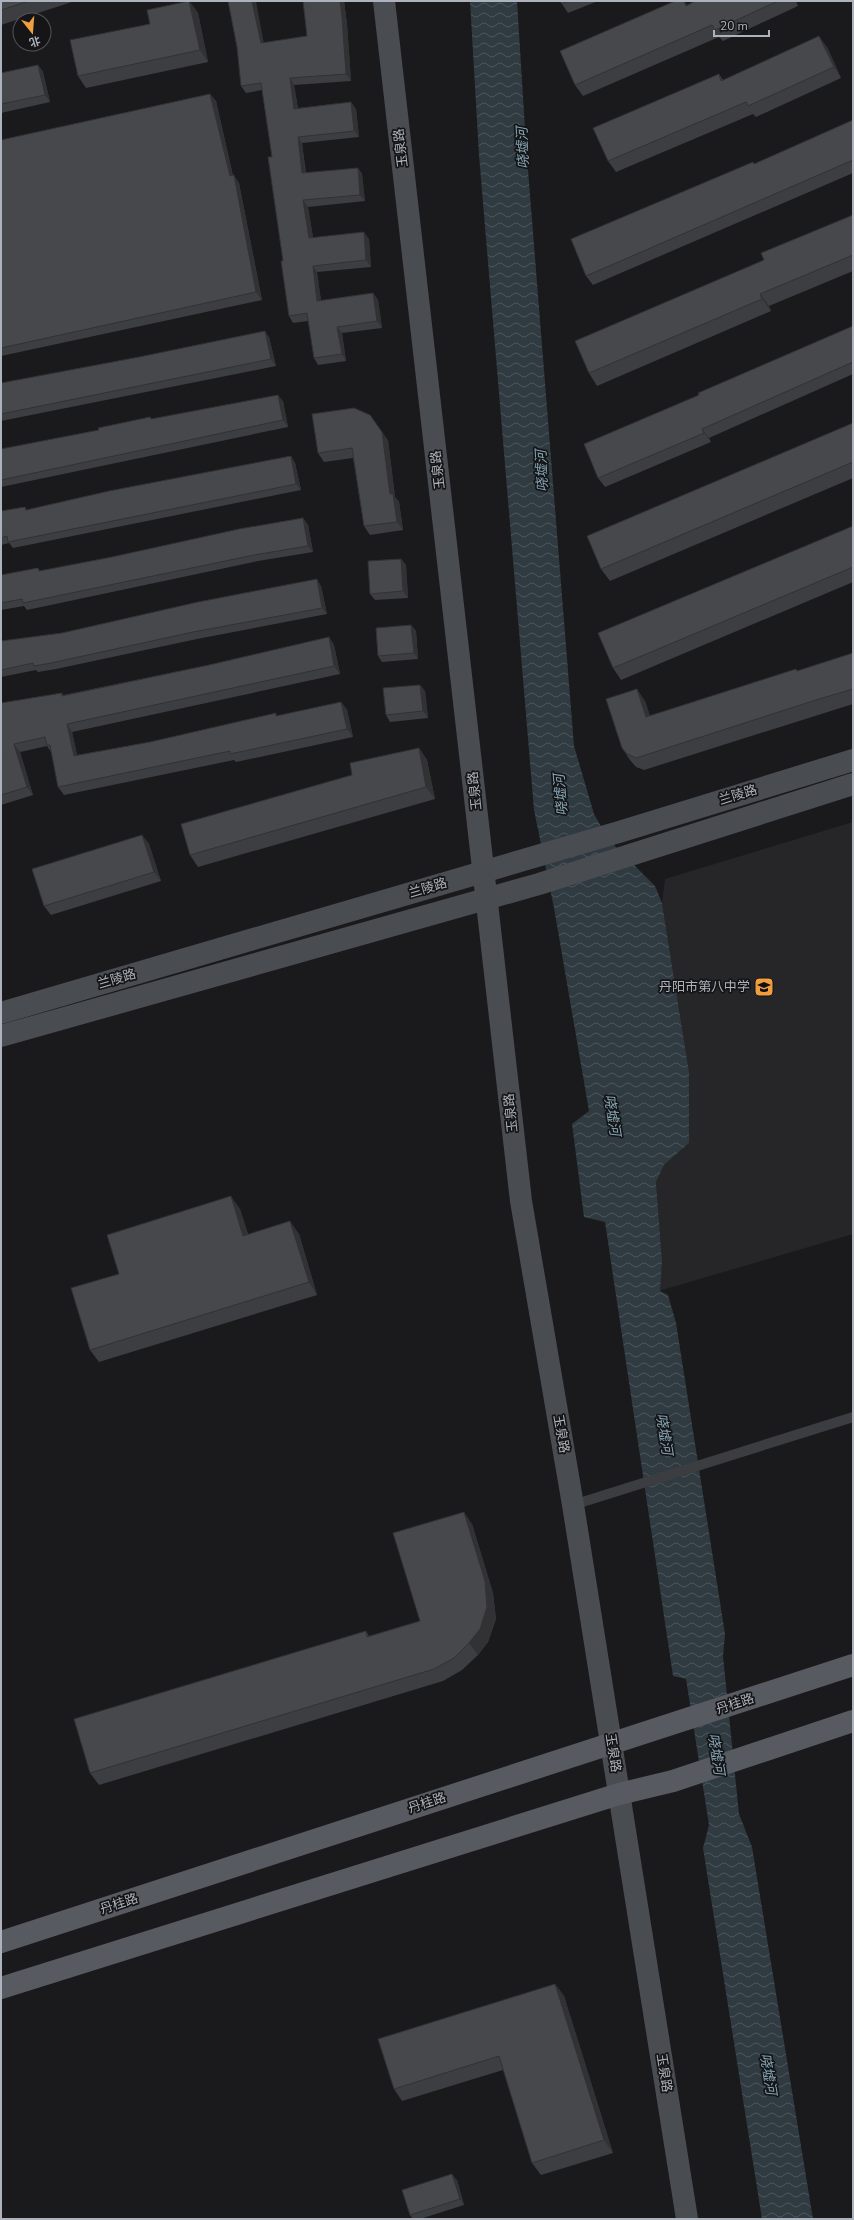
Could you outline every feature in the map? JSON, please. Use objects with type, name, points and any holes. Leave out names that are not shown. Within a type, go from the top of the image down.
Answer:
[{"type":"main road","name":"丹桂路","points":[[1,1942],[853,1665]]},
{"type":"main road","points":[[1,1988],[619,1794],[673,1781],[853,1721]]},
{"type":"street","name":"玉泉路","points":[[384,1],[521,1201],[573,1505],[687,2219]]},
{"type":"street","name":"兰陵路","points":[[1,1013],[619,832],[853,760]]},
{"type":"street","name":"兰陵路","points":[[1,1036],[539,884],[853,784]]},
{"type":"lane","points":[[573,1505],[728,1455],[853,1417]]},
{"type":"shaded area","name":"丹阳市第八中学","points":[[853,822],[853,1234],[659,1291],[662,1261],[656,1182],[664,1165],[689,1143],[689,1072],[662,903],[665,879]]},
{"type":"water","name":"哓墟河","points":[[470,1],[517,1],[526,145],[574,746],[594,814],[608,839],[655,886],[662,903],[689,1072],[689,1143],[664,1165],[656,1182],[662,1261],[660,1291],[668,1295],[676,1323],[725,1634],[723,1656],[739,1814],[752,1847],[813,2219],[762,2219],[703,1848],[709,1825],[686,1679],[673,1676],[605,1222],[584,1217],[572,1124],[589,1111],[554,908],[534,810],[479,155]]},
{"type":"building","points":[[1,1],[29,1],[1,10]]},
{"type":"building","points":[[189,1],[200,50],[78,76],[70,40],[150,24],[147,10]]},
{"type":"building","points":[[228,1],[252,1],[261,43],[307,36],[303,1],[340,1],[346,74],[290,78],[294,109],[351,102],[354,131],[298,137],[302,173],[358,168],[360,195],[303,200],[309,238],[364,232],[366,260],[313,266],[317,301],[373,293],[377,321],[337,327],[342,354],[314,358],[307,313],[289,316],[281,261],[283,261],[268,157],[272,157],[261,83],[241,86],[237,47]]},
{"type":"building","points":[[560,1],[568,1],[562,4]]},
{"type":"building","points":[[675,1],[684,1],[686,6],[695,1],[778,1],[715,30],[712,25],[575,85],[560,51]]},
{"type":"building","points":[[819,36],[834,67],[748,106],[746,102],[608,161],[593,128],[719,74],[721,81]]},
{"type":"building","points":[[38,65],[45,95],[1,104],[1,73]]},
{"type":"building","points":[[210,94],[230,176],[234,175],[256,292],[1,348],[1,140]]},
{"type":"building","points":[[853,120],[853,160],[586,276],[571,239],[753,162],[754,164]]},
{"type":"building","points":[[853,215],[853,255],[760,294],[762,299],[589,373],[575,341],[764,260],[761,253]]},
{"type":"building","points":[[853,326],[853,362],[702,429],[704,433],[598,478],[584,444],[699,395],[698,393]]},
{"type":"building","points":[[265,331],[271,359],[1,414],[1,383]]},
{"type":"building","points":[[278,395],[283,420],[1,480],[1,449],[99,430],[98,428],[150,417],[151,419]]},
{"type":"building","points":[[354,408],[370,415],[382,432],[390,494],[393,494],[397,522],[364,526],[352,448],[318,453],[312,414]]},
{"type":"building","points":[[853,423],[853,462],[601,569],[587,536]]},
{"type":"building","points":[[291,456],[296,484],[8,542],[7,536],[1,538],[1,511],[25,507],[26,510],[109,491]]},
{"type":"building","points":[[303,518],[308,546],[254,555],[23,603],[22,599],[1,603],[1,575],[38,568],[39,571],[112,557],[239,529]]},
{"type":"building","points":[[853,526],[853,567],[613,668],[598,633]]},
{"type":"building","points":[[401,559],[403,591],[370,594],[368,561]]},
{"type":"building","points":[[317,579],[322,608],[193,632],[51,663],[34,666],[33,663],[1,670],[1,641],[62,633],[198,602]]},
{"type":"building","points":[[411,625],[414,653],[378,656],[376,628]]},
{"type":"building","points":[[329,637],[334,666],[67,724],[74,756],[150,742],[276,713],[276,716],[341,702],[347,729],[230,754],[230,751],[58,787],[50,745],[47,745],[45,737],[14,744],[27,787],[1,795],[1,703],[62,693],[62,696],[209,665]]},
{"type":"building","points":[[853,653],[853,689],[636,758],[627,754],[622,748],[606,699],[637,689],[646,717],[796,669],[797,671]]},
{"type":"building","points":[[420,685],[423,711],[386,715],[383,688]]},
{"type":"building","points":[[419,748],[426,787],[190,855],[181,824],[352,775],[350,763]]},
{"type":"building","points":[[142,835],[154,872],[44,906],[32,869]]},
{"type":"building","points":[[231,1196],[243,1236],[290,1221],[309,1282],[90,1350],[71,1288],[119,1274],[107,1235]]},
{"type":"building","points":[[464,1512],[485,1581],[487,1607],[480,1629],[454,1658],[434,1669],[90,1773],[74,1719],[366,1631],[367,1637],[420,1621],[393,1533]]},
{"type":"building","points":[[555,1984],[604,2140],[532,2163],[499,2056],[394,2089],[378,2039]]},
{"type":"building","points":[[452,2174],[460,2199],[410,2215],[402,2190]]},
{"type":"place","name":"丹阳市第八中学","points":[[764,987]]}]
